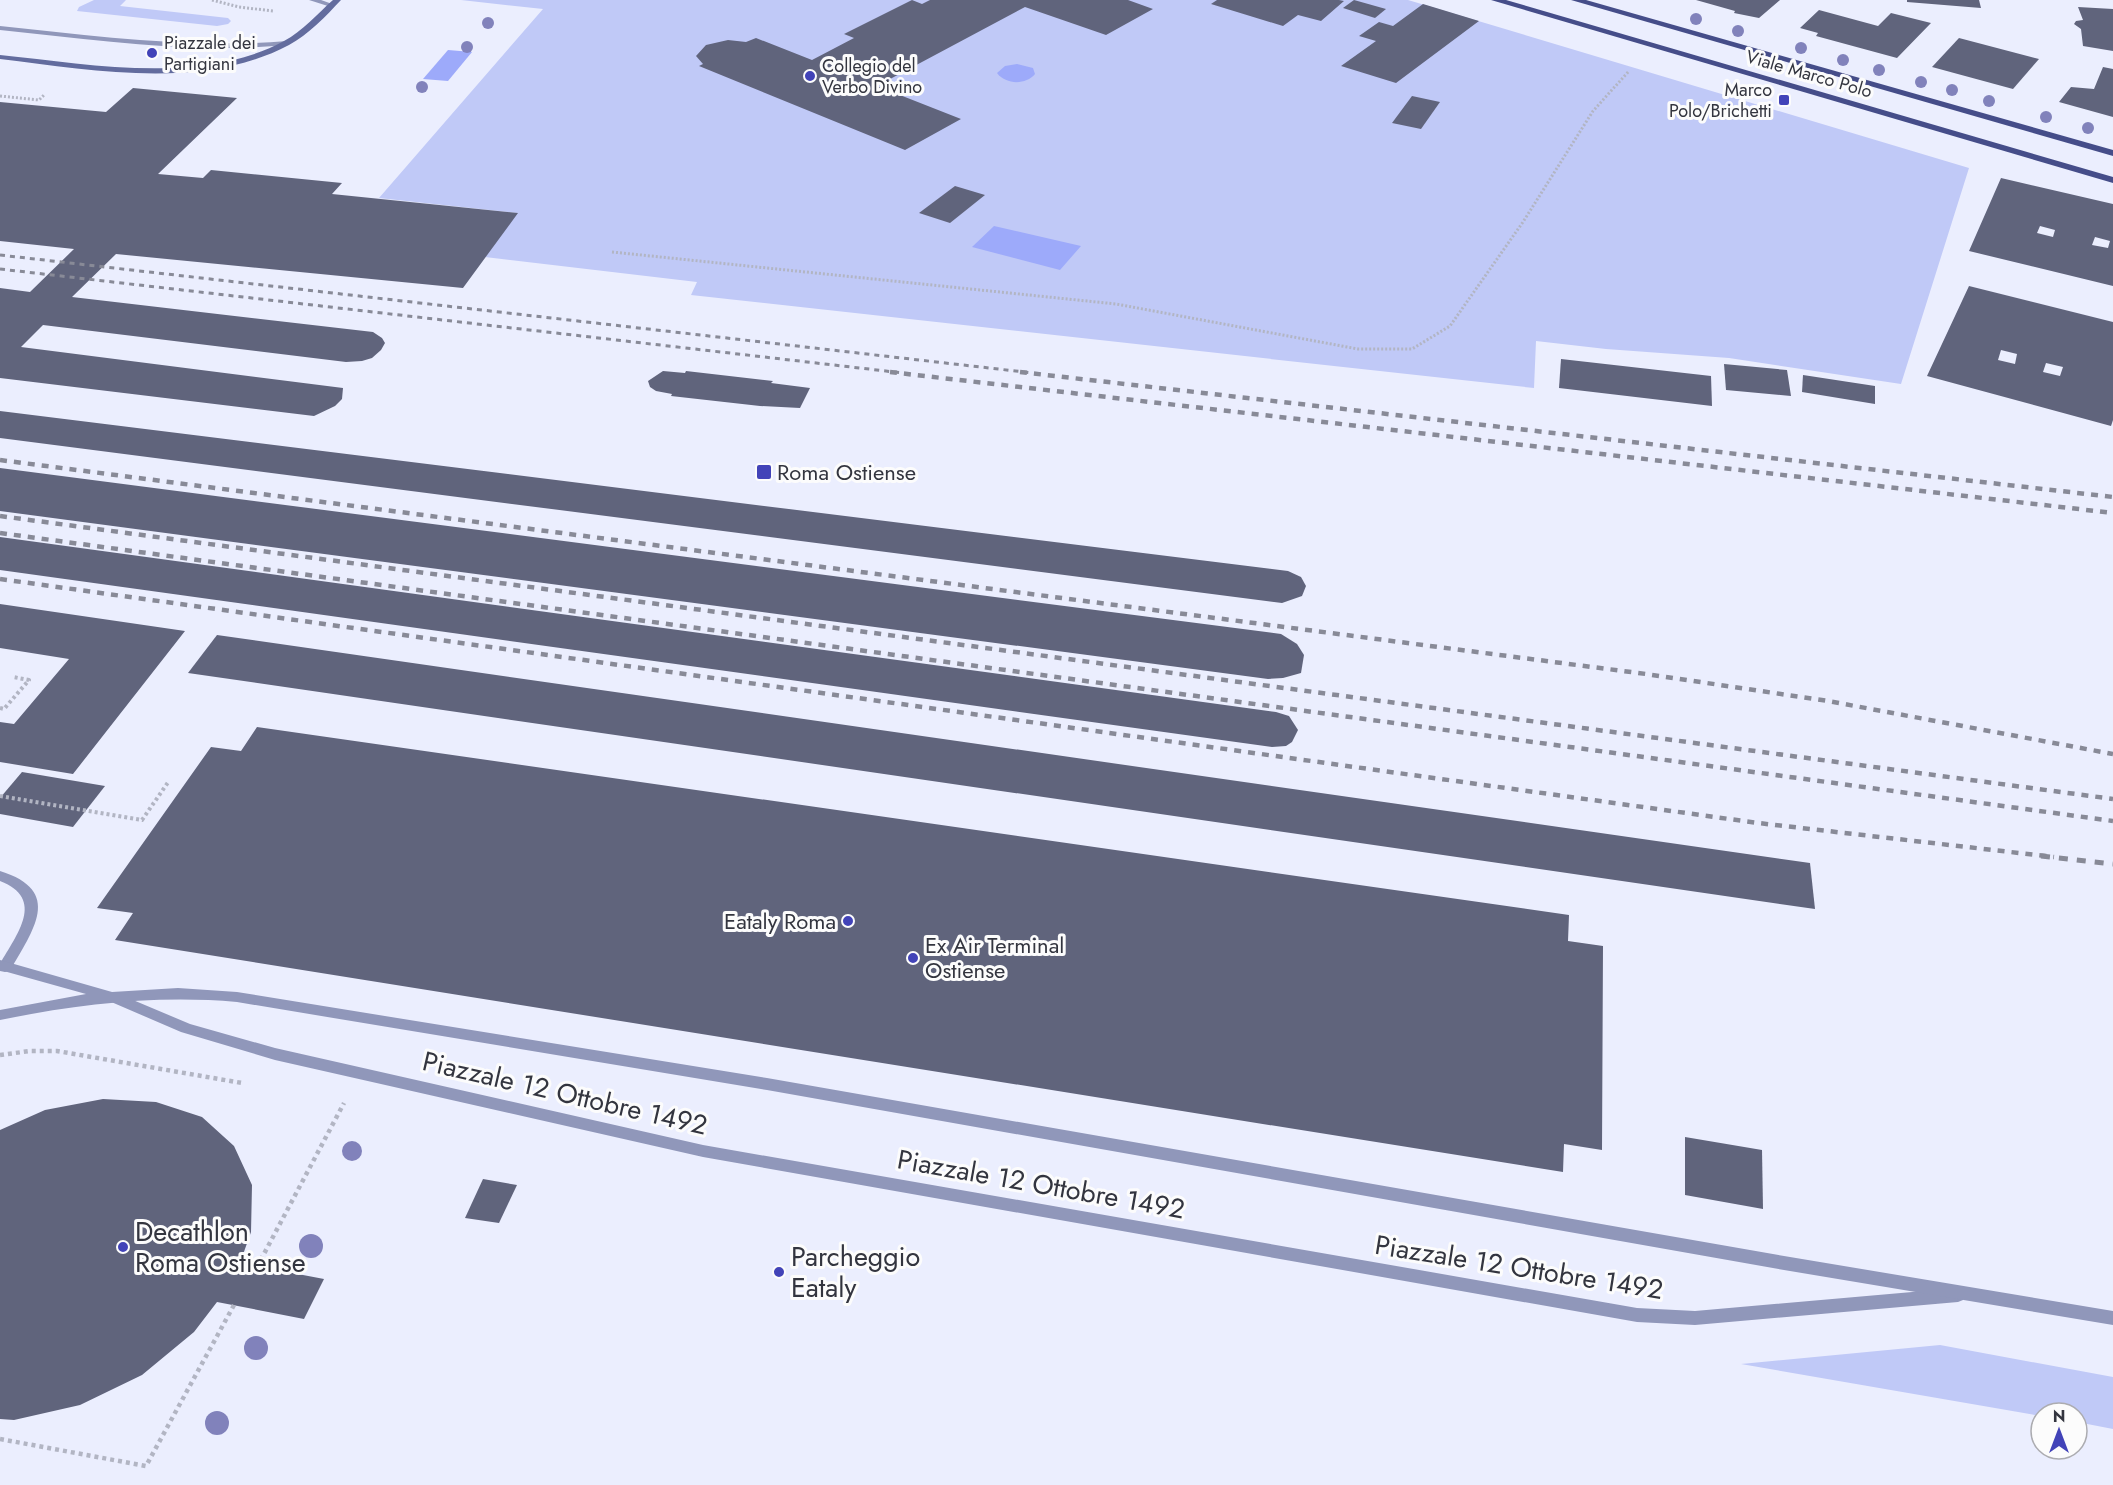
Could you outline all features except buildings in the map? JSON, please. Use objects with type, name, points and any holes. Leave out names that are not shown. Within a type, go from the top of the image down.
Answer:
[{"type":"main road","name":"Viale Marco Polo","points":[[1496,0],[2113,180]]},
{"type":"main road","name":"Viale Marco Polo","points":[[1576,0],[2113,153]]},
{"type":"street","points":[[313,0],[334,3]]},
{"type":"street","points":[[0,57],[135,69],[179,70],[248,58],[287,43],[334,3]]},
{"type":"street","points":[[0,28],[209,48],[246,48],[287,43]]},
{"type":"street","points":[[0,876],[17,880],[26,887],[33,905],[32,915],[26,929],[3,966]]},
{"type":"street","name":"Piazzale 12 Ottobre 1492","points":[[3,966],[114,997],[194,1031],[275,1054],[703,1151],[1637,1315],[1695,1318],[1974,1293]]},
{"type":"street","name":"Piazzale 12 Ottobre 1492","points":[[0,1015],[48,1005],[114,997],[168,993],[237,997],[767,1084],[1790,1264],[2113,1318]]},
{"type":"path","points":[[212,0],[239,7],[275,11]]},
{"type":"path","points":[[612,252],[1106,303],[1358,349],[1412,349],[1450,326],[1523,222],[1593,111],[1623,76],[1656,46]]},
{"type":"path","points":[[0,96],[39,100]]},
{"type":"path","points":[[0,708],[4,709],[29,680],[13,677]]},
{"type":"path","points":[[0,796],[142,820],[169,782]]},
{"type":"path","points":[[0,1055],[30,1051],[57,1051],[244,1083]]},
{"type":"path","points":[[257,1267],[344,1103],[333,1101]]},
{"type":"path","points":[[0,1438],[146,1466],[234,1305]]},
{"type":"shaded area","points":[[94,0],[126,0],[120,6],[228,18],[231,21],[228,24],[217,26],[77,11],[79,7]]},
{"type":"shaded area","points":[[461,0],[1408,0],[1969,168],[1901,384],[1729,358],[1606,349],[1536,341],[1534,388],[691,295],[697,282],[485,257],[517,213],[379,198],[543,9]]},
{"type":"shaded area","points":[[1940,1345],[2113,1377],[2113,1429],[2089,1424],[2089,1401],[2029,1401],[2029,1414],[1741,1364]]},
{"type":"water","points":[[448,50],[472,52],[448,81],[423,79]]},
{"type":"water","points":[[1017,64],[1033,68],[1035,74],[1027,80],[1016,82],[1005,80],[997,73],[1005,66]]},
{"type":"water","points":[[994,226],[1081,246],[1060,270],[972,247]]},
{"type":"railway","points":[[0,255],[1033,373]]},
{"type":"railway","points":[[0,269],[903,373]]},
{"type":"railway","points":[[890,372],[2113,513]]},
{"type":"railway","points":[[1020,372],[2113,497]]},
{"type":"railway","points":[[0,460],[1646,674],[1828,701],[2113,754]]},
{"type":"railway","points":[[0,516],[2113,799]]},
{"type":"railway","points":[[0,533],[2113,821]]},
{"type":"railway","points":[[0,579],[1758,823],[2054,857]]},
{"type":"railway","points":[[2041,856],[2113,864]]},
{"type":"place","name":"Piazzale dei Partigiani","points":[[152,53]]},
{"type":"place","name":"Collegio del Verbo Divino","points":[[810,76]]},
{"type":"place","name":"Marco Polo/Brichetti","points":[[1784,100]]},
{"type":"place","name":"Roma Ostiense","points":[[764,472]]},
{"type":"place","name":"Eataly Roma","points":[[848,921]]},
{"type":"place","name":"Ex Air Terminal Ostiense","points":[[913,958]]},
{"type":"place","name":"Decathlon Roma Ostiense","points":[[123,1247]]},
{"type":"place","name":"Parcheggio Eataly","points":[[779,1272]]}]
